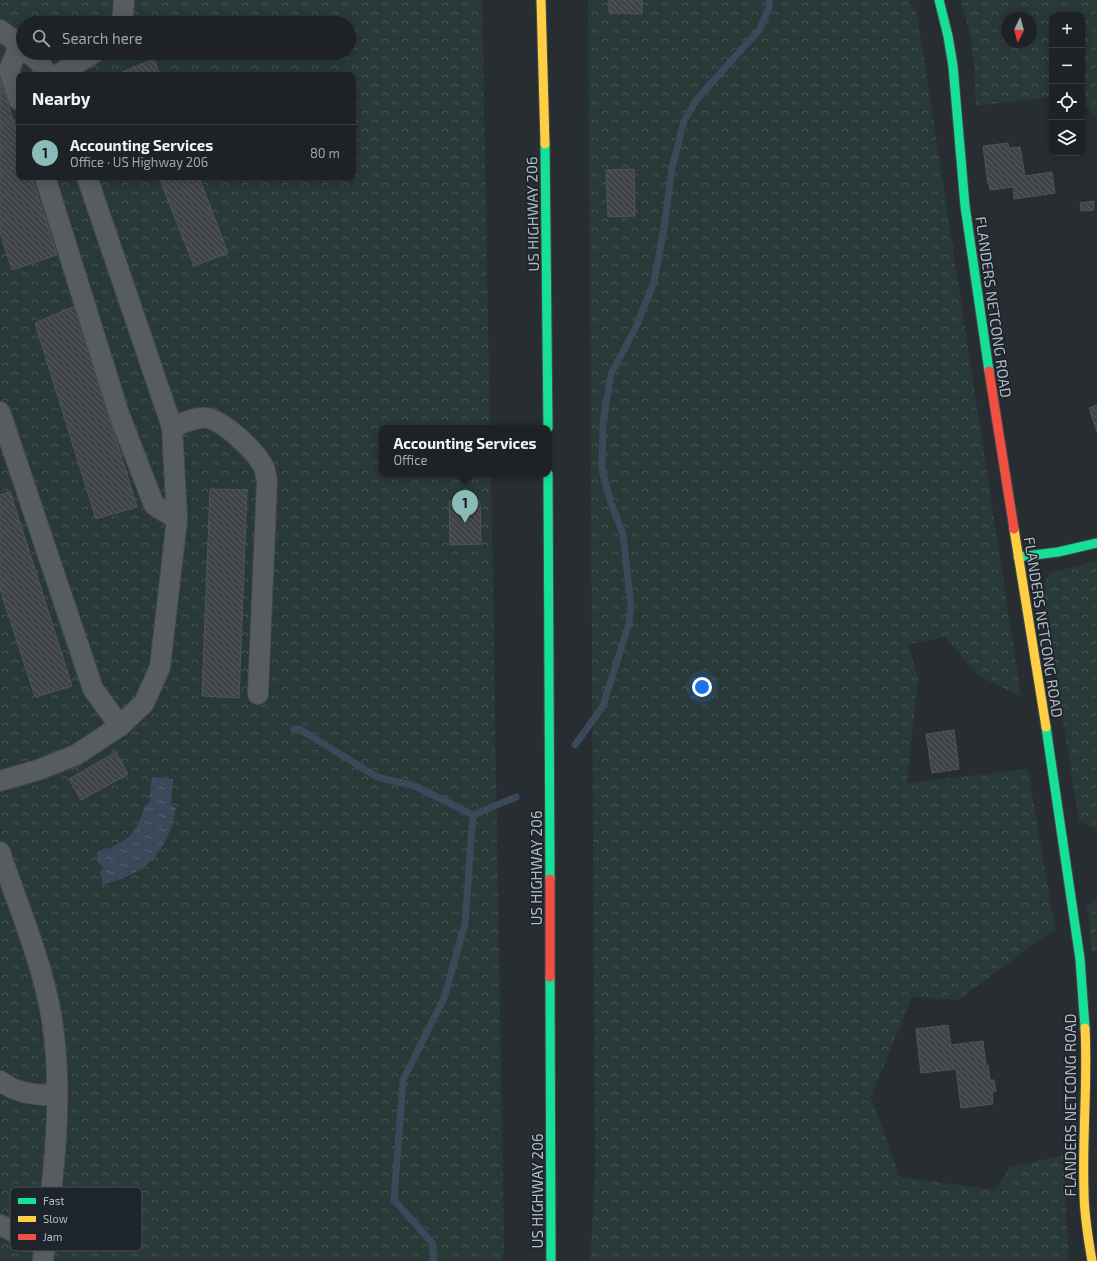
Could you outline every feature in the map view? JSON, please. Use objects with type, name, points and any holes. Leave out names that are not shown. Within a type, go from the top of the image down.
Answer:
[{"type":"main road","name":"US HIGHWAY 206","points":[[541,0],[545,158],[548,425]]},
{"type":"main road","name":"FLANDERS NETCONG ROAD","points":[[939,0],[948,36],[953,66],[970,242],[984,341],[1039,682],[1080,959],[1086,1061],[1083,1202],[1088,1245],[1092,1261]]},
{"type":"main road","name":"US HIGHWAY 206","points":[[548,477],[550,1261]]},
{"type":"main road","points":[[1018,557],[1058,552],[1097,543]]},
{"type":"street","points":[[123,16],[124,0]]},
{"type":"street","points":[[0,30],[16,42]]},
{"type":"street","points":[[16,60],[9,70],[16,91]]},
{"type":"street","points":[[37,60],[46,72]]},
{"type":"street","points":[[62,72],[82,60]]},
{"type":"street","points":[[46,180],[119,414],[151,498],[154,505],[177,519]]},
{"type":"street","points":[[0,781],[38,770],[76,755],[120,726],[144,703],[160,667],[177,519],[172,427],[88,180]]},
{"type":"street","points":[[0,412],[93,688],[120,726]]},
{"type":"street","points":[[172,427],[201,418],[209,418],[234,432],[257,457],[264,469],[267,481],[258,694]]},
{"type":"street","points":[[0,852],[41,972],[54,1034],[57,1120],[51,1187]]},
{"type":"street","points":[[0,1081],[11,1089],[21,1092],[57,1096]]},
{"type":"street","points":[[0,1225],[10,1232]]},
{"type":"green space","points":[[0,0],[482,0],[490,425],[379,425],[379,477],[491,477],[504,1250],[502,1261],[0,1261]]},
{"type":"green space","points":[[588,0],[909,0],[917,13],[1021,696],[977,675],[945,637],[908,644],[918,678],[907,783],[1028,769],[1055,929],[958,1000],[912,997],[871,1097],[900,1177],[995,1190],[1010,1167],[1063,1155],[1069,1261],[590,1261],[595,1181]]},
{"type":"green space","points":[[961,0],[1097,0],[1097,119],[1085,105],[1085,12],[1049,12],[1049,97],[976,106],[974,64],[970,34]]},
{"type":"green space","points":[[1097,561],[1097,829],[1079,821],[1043,594],[1045,582],[1050,573]]},
{"type":"green space","points":[[1097,899],[1097,949],[1092,953],[1087,906]]},
{"type":"water","points":[[152,777],[173,779],[171,803],[172,806],[176,808],[168,836],[158,853],[144,867],[128,876],[103,885],[100,871],[104,869],[103,866],[98,863],[97,852],[116,845],[134,831],[145,805],[149,803]]},
{"type":"building","points":[[609,0],[642,0],[642,14],[609,13]]},
{"type":"building","points":[[154,60],[159,72],[122,72]]},
{"type":"building","points":[[0,79],[16,129],[16,180],[33,180],[57,255],[12,270],[0,232]]},
{"type":"building","points":[[1008,143],[1009,148],[1020,147],[1025,176],[1052,172],[1055,193],[1014,199],[1013,187],[990,190],[983,146]]},
{"type":"building","points":[[634,169],[635,216],[608,217],[606,170]]},
{"type":"building","points":[[160,180],[200,180],[228,253],[194,266]]},
{"type":"building","points":[[1094,201],[1094,210],[1081,211],[1080,203]]},
{"type":"building","points":[[75,306],[137,507],[96,519],[35,323]]},
{"type":"building","points":[[1097,405],[1097,432],[1089,408]]},
{"type":"building","points":[[210,489],[247,490],[239,698],[202,696]]},
{"type":"building","points":[[10,491],[72,686],[35,697],[0,589],[0,495]]},
{"type":"building","points":[[449,501],[480,501],[481,544],[450,545]]},
{"type":"building","points":[[954,730],[959,769],[932,773],[926,734]]},
{"type":"building","points":[[116,752],[128,774],[81,800],[69,779]]},
{"type":"building","points":[[948,1025],[951,1045],[983,1041],[986,1066],[988,1065],[990,1080],[994,1080],[996,1091],[992,1092],[993,1104],[961,1108],[956,1069],[921,1073],[916,1029]]},
{"type":"waterway","points":[[575,745],[603,706],[629,623],[631,607],[623,534],[611,503],[602,470],[603,422],[611,374],[636,327],[654,282],[664,228],[672,168],[684,121],[697,99],[760,29],[769,8],[769,0]]},
{"type":"waterway","points":[[294,729],[301,730],[377,777],[415,786],[473,815],[516,797]]},
{"type":"waterway","points":[[433,1261],[433,1244],[394,1200],[403,1080],[444,998],[465,924],[473,815]]},
{"type":"traffic: fast","points":[[939,0],[948,36],[953,66],[965,206],[989,371]]},
{"type":"traffic: fast","points":[[545,144],[548,425]]},
{"type":"traffic: fast","points":[[548,477],[550,879]]},
{"type":"traffic: fast","points":[[1018,557],[1058,552],[1097,543]]},
{"type":"traffic: fast","points":[[1046,727],[1080,959],[1085,1028]]},
{"type":"traffic: fast","points":[[550,977],[551,1261]]},
{"type":"traffic: slow","points":[[541,0],[545,144]]},
{"type":"traffic: slow","points":[[1014,529],[1046,727]]},
{"type":"traffic: slow","points":[[1085,1028],[1086,1069],[1084,1201],[1086,1226],[1092,1261]]},
{"type":"traffic: jam","points":[[989,371],[1014,529]]},
{"type":"traffic: jam","points":[[550,879],[550,977]]},
{"type":"place","name":"Accounting Services","points":[[465,523]]}]
